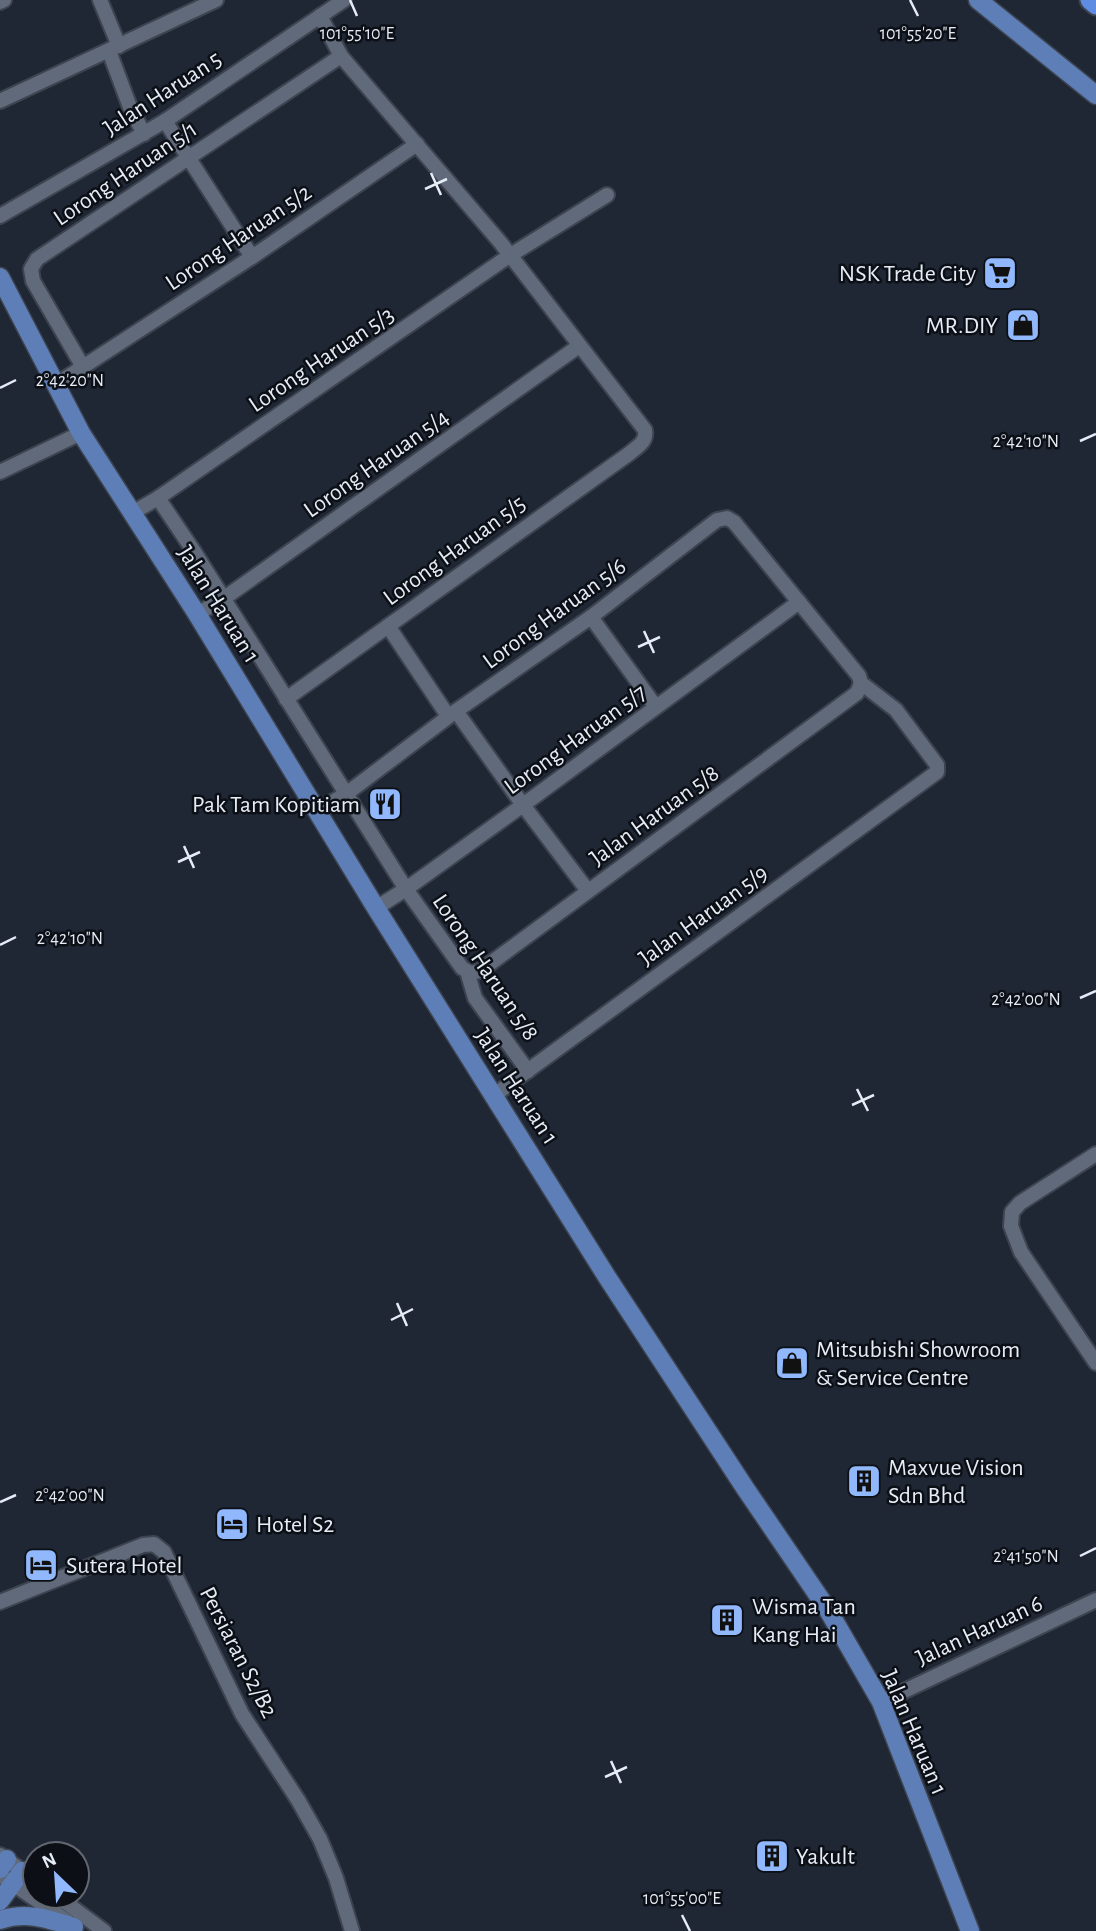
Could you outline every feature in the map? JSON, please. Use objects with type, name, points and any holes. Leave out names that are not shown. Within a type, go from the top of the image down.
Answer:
[{"type":"highway","points":[[1090,0],[1096,5]]},
{"type":"main road","points":[[978,0],[1096,95]]},
{"type":"main road","name":"Jalan Haruan 1","points":[[0,277],[80,433],[197,614],[493,1096],[745,1488],[828,1609],[881,1702],[971,1931]]},
{"type":"main road","points":[[0,1901],[11,1870]]},
{"type":"main road","points":[[0,1920],[30,1915],[77,1929]]},
{"type":"street","points":[[100,0],[125,94],[144,134]]},
{"type":"street","points":[[0,101],[216,0]]},
{"type":"street","name":"Jalan Haruan 5","points":[[0,216],[165,121],[344,0]]},
{"type":"street","points":[[320,16],[341,56],[509,256],[579,346]]},
{"type":"street","name":"Lorong Haruan 5/1","points":[[83,367],[33,281],[31,269],[37,259],[341,56]]},
{"type":"street","points":[[165,121],[251,257]]},
{"type":"street","name":"Lorong Haruan 5/2","points":[[55,385],[417,144]]},
{"type":"street","name":"Lorong Haruan 5/3","points":[[132,513],[158,498],[509,256],[607,195]]},
{"type":"street","name":"Lorong Haruan 5/5","points":[[286,699],[645,441],[645,430],[579,346]]},
{"type":"street","name":"Lorong Haruan 5/4","points":[[197,614],[223,599],[579,346]]},
{"type":"street","points":[[0,472],[80,433]]},
{"type":"street","points":[[158,498],[223,599]]},
{"type":"street","name":"Lorong Haruan 5/6","points":[[317,811],[346,794],[452,714],[591,617],[718,520],[727,518],[734,522],[799,602]]},
{"type":"street","name":"Lorong Haruan 5/8","points":[[223,599],[406,890],[462,968],[467,971],[475,998],[528,1071]]},
{"type":"street","points":[[799,602],[859,676],[861,683]]},
{"type":"street","name":"Lorong Haruan 5/7","points":[[376,908],[406,890],[523,806],[799,602]]},
{"type":"street","points":[[591,617],[656,707]]},
{"type":"street","points":[[388,626],[588,891]]},
{"type":"street","name":"Jalan Haruan 5/9","points":[[493,1096],[937,772],[939,768],[896,710],[861,683]]},
{"type":"street","name":"Jalan Haruan 5/8","points":[[467,971],[480,971],[858,693],[861,683]]},
{"type":"street","points":[[1096,1154],[1020,1203],[1012,1212],[1011,1226],[1021,1252],[1096,1363]]},
{"type":"street","name":"Persiaran S2/B2","points":[[0,1602],[143,1545],[154,1544],[163,1552],[242,1714],[320,1839],[336,1878],[352,1931]]},
{"type":"street","name":"Jalan Haruan 6","points":[[881,1702],[1096,1600]]},
{"type":"street","points":[[11,1870],[77,1929]]},
{"type":"street","points":[[76,1910],[104,1931]]},
{"type":"place","name":"NSK Trade City","points":[[1000,273]]},
{"type":"place","name":"MR.DIY","points":[[1023,325]]},
{"type":"place","name":"Pak Tam Kopitiam","points":[[385,804]]},
{"type":"place","name":"Mitsubishi Showroom & Service Centre","points":[[792,1363]]},
{"type":"place","name":"Maxvue Vision Sdn Bhd","points":[[864,1481]]},
{"type":"place","name":"Hotel S2","points":[[232,1524]]},
{"type":"place","name":"Sutera Hotel","points":[[41,1565]]},
{"type":"place","name":"Wisma Tan Kang Hai","points":[[727,1620]]},
{"type":"place","name":"Yakult","points":[[772,1856]]}]
